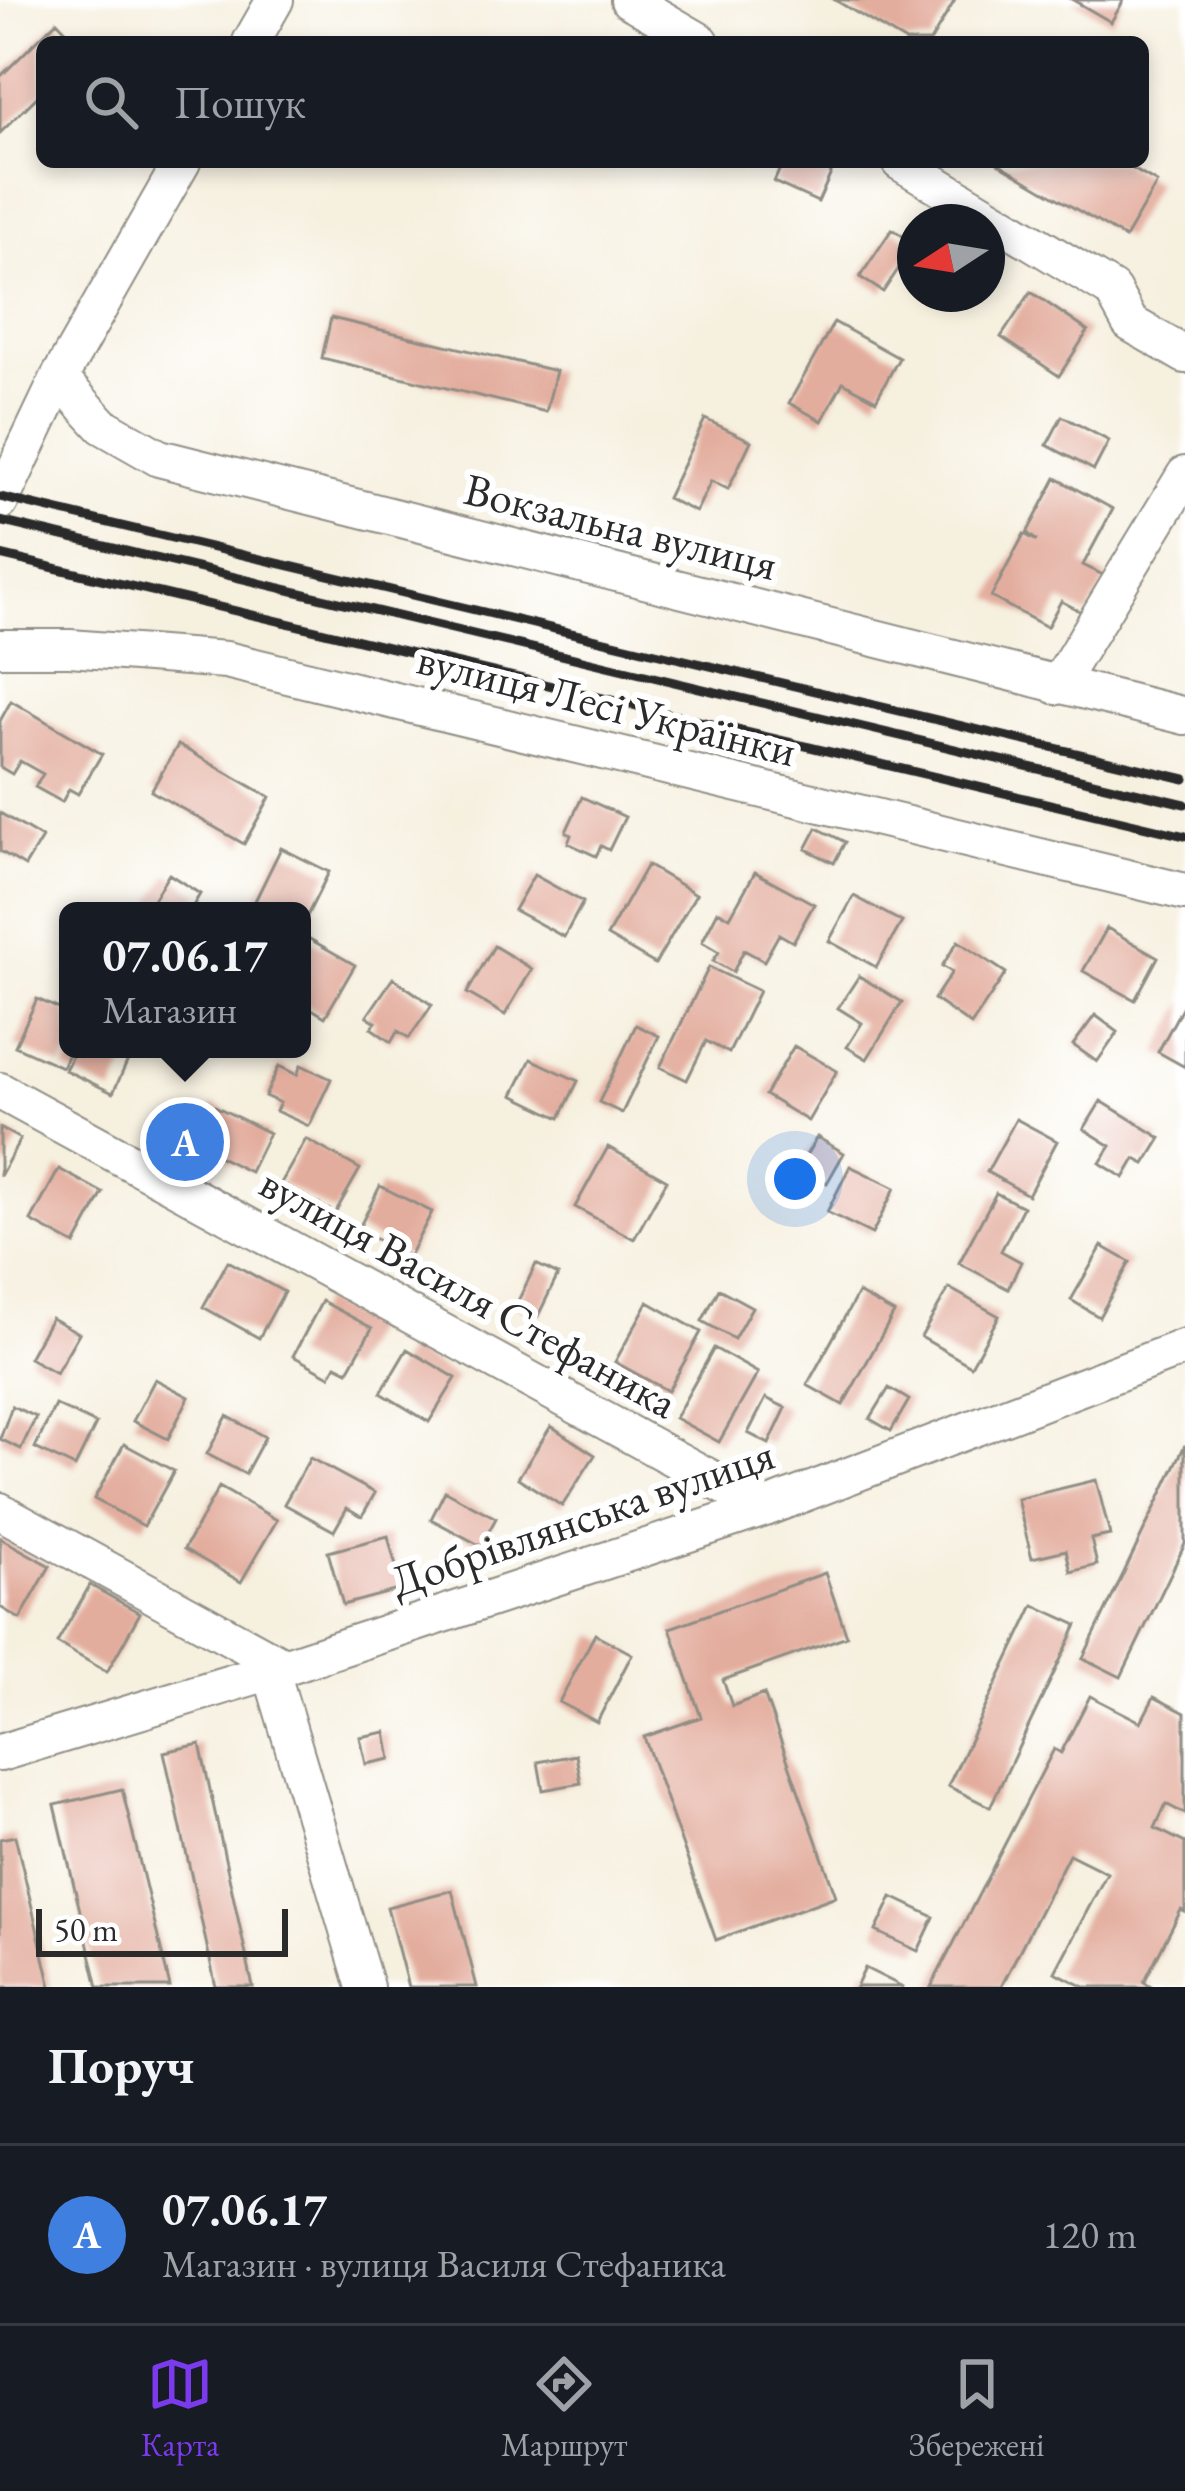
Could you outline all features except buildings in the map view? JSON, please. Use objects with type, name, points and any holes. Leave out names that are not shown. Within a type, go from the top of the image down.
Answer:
[{"type":"street","points":[[254,36],[274,0]]},
{"type":"street","points":[[629,0],[686,22]]},
{"type":"street","points":[[0,502],[59,378],[179,168]]},
{"type":"street","points":[[910,168],[1112,290],[1130,323],[1185,355]]},
{"type":"street","name":"Вокзальна вулиця","points":[[59,378],[103,426],[159,458],[1185,716]]},
{"type":"street","points":[[1057,686],[1185,475]]},
{"type":"street","name":"вулиця Лесі Українки","points":[[0,648],[70,648],[226,660],[1185,892]]},
{"type":"street","name":"вулиця Василя Стефаника","points":[[0,1091],[765,1508]]},
{"type":"street","name":"Добрівлянська вулиця","points":[[0,1753],[278,1669],[765,1508],[1185,1348]]},
{"type":"street","points":[[0,1511],[278,1669],[365,1987]]},
{"type":"railway","points":[[0,497],[1185,779]]},
{"type":"railway","points":[[0,521],[1185,804]]},
{"type":"railway","points":[[0,555],[1185,836]]},
{"type":"place","name":"07.06.17","points":[[185,1142]]}]
